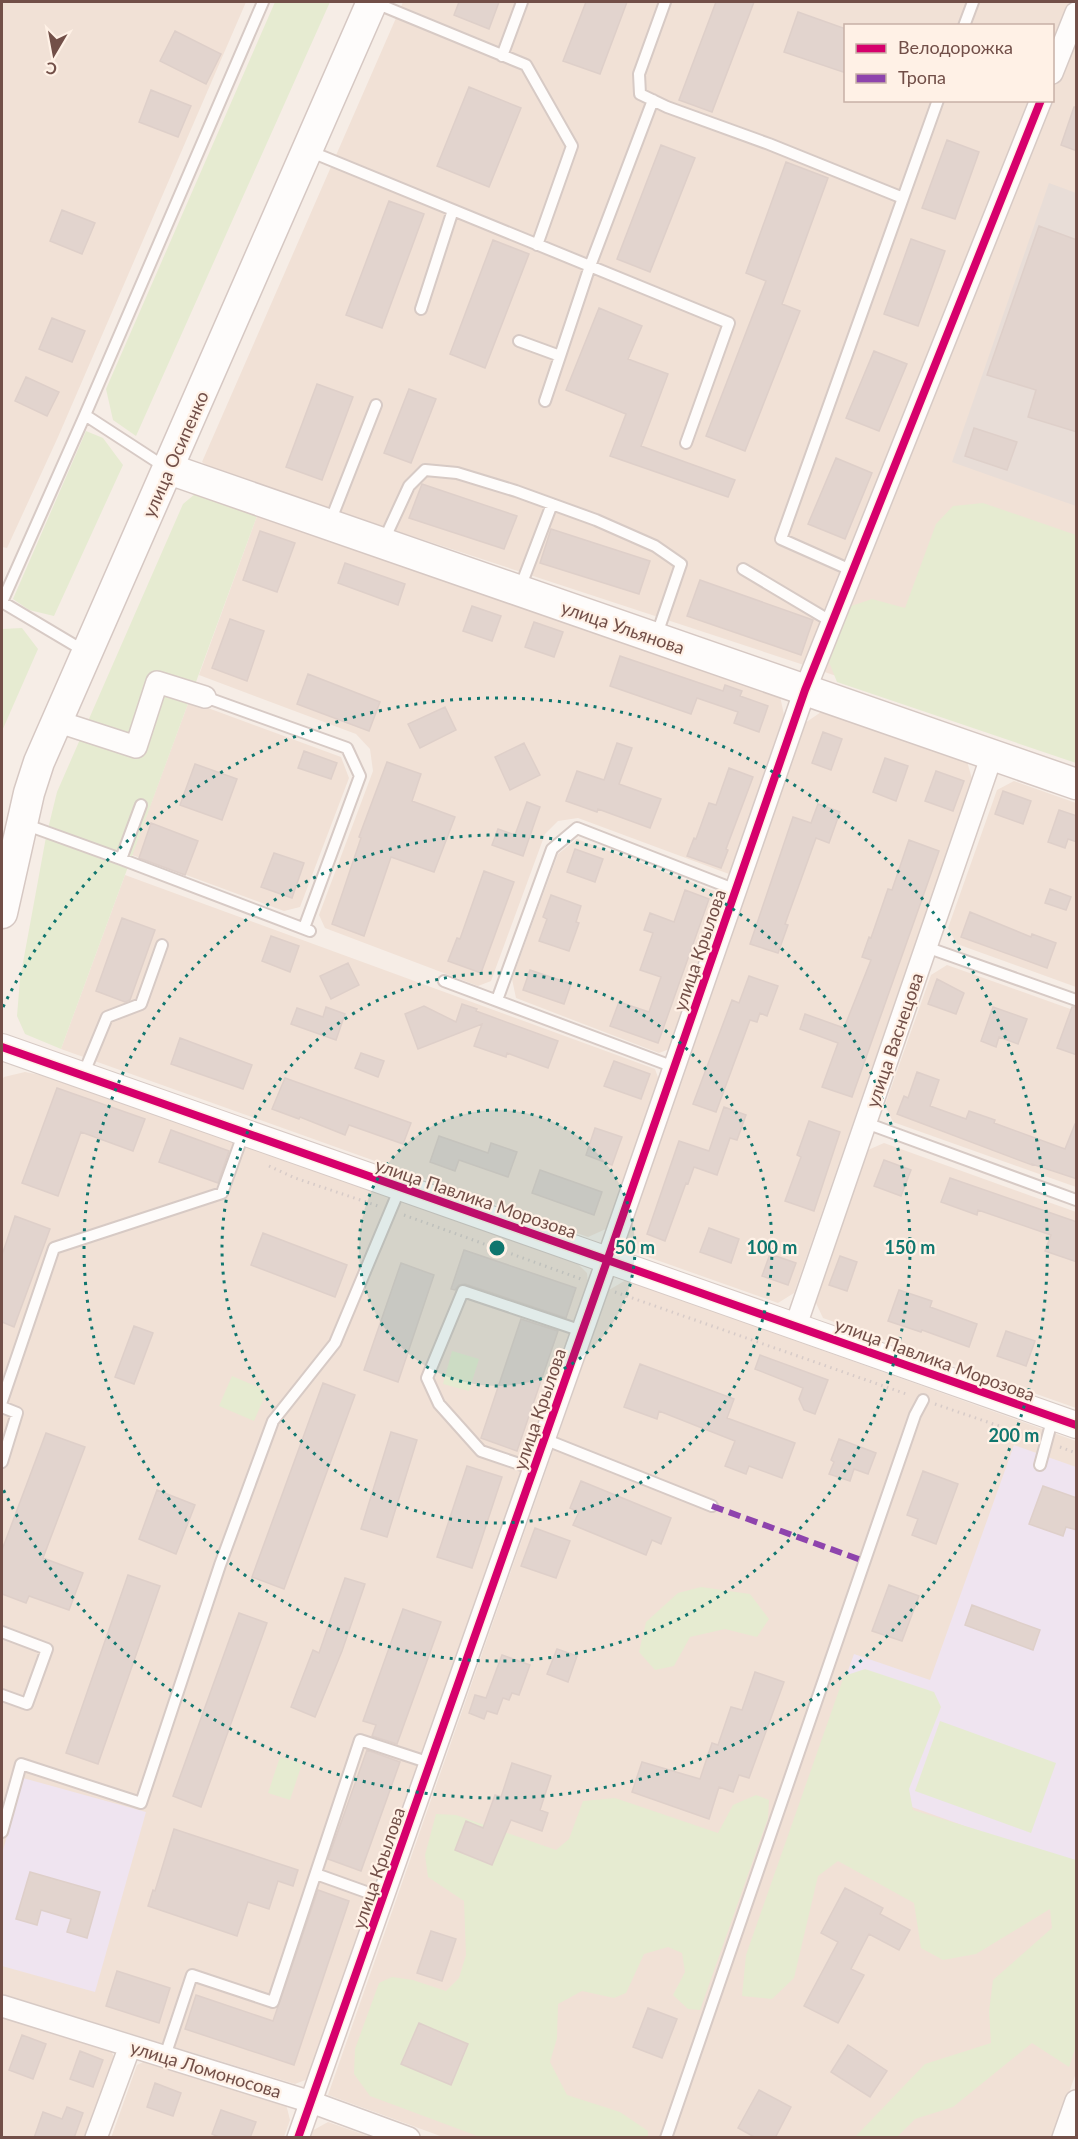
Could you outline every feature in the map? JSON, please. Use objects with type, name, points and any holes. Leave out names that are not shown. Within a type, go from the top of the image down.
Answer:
[{"type":"main road","name":"улица Осипенко","points":[[2,913],[6,872],[39,762],[373,2]]},
{"type":"main road","name":"улица Ульянова","points":[[169,469],[1077,784]]},
{"type":"street","points":[[1054,70],[1077,13]]},
{"type":"street","name":"улица Крылова","points":[[298,2138],[607,1261],[805,690],[1040,102]]},
{"type":"street","points":[[56,721],[136,747],[157,682],[205,697]]},
{"type":"street","name":"улица Васнецова","points":[[796,1325],[992,755]]},
{"type":"street","name":"улица Павлика Морозова","points":[[2,1047],[83,1076],[240,1142],[395,1199],[607,1261],[796,1325],[1065,1421]]},
{"type":"street","name":"улица Ломоносова","points":[[2,2006],[311,2102],[409,2138]]},
{"type":"street","points":[[96,2138],[130,2046]]},
{"type":"street","points":[[1063,2138],[1077,2101]]},
{"type":"lane","points":[[86,652],[2,602],[263,2]]},
{"type":"lane","points":[[373,2],[526,65],[572,146],[537,245]]},
{"type":"lane","points":[[502,56],[522,2]]},
{"type":"lane","points":[[665,2],[639,74],[640,94],[903,198]]},
{"type":"lane","points":[[965,24],[973,2]]},
{"type":"lane","points":[[545,401],[590,266],[653,100]]},
{"type":"lane","points":[[853,571],[781,539],[937,102]]},
{"type":"lane","points":[[308,151],[729,323],[686,443]]},
{"type":"lane","points":[[421,309],[453,210]]},
{"type":"lane","points":[[519,341],[560,356]]},
{"type":"lane","points":[[329,525],[376,405]]},
{"type":"lane","points":[[85,415],[169,469]]},
{"type":"lane","points":[[383,543],[409,486],[425,470],[456,473],[552,504],[655,546],[681,564],[656,638]]},
{"type":"lane","points":[[519,591],[552,504]]},
{"type":"lane","points":[[743,569],[832,622]]},
{"type":"lane","points":[[22,823],[121,858],[307,930],[360,776],[348,748],[205,697]]},
{"type":"lane","points":[[121,858],[141,805]]},
{"type":"lane","points":[[496,1000],[552,849],[577,828],[736,890]]},
{"type":"lane","points":[[83,1076],[107,1017],[141,1004],[162,945]]},
{"type":"lane","points":[[926,947],[1077,1000]]},
{"type":"lane","points":[[444,981],[674,1067]]},
{"type":"lane","points":[[866,1123],[1077,1200]]},
{"type":"lane","points":[[2,1401],[54,1248],[222,1193],[240,1142]]},
{"type":"lane","points":[[2,1832],[21,1764],[141,1803],[220,1565],[273,1421],[335,1342],[395,1199]]},
{"type":"lane","points":[[534,1469],[481,1451],[440,1404],[427,1378],[463,1291],[582,1331]]},
{"type":"lane","points":[[666,2138],[915,1415],[923,1400]]},
{"type":"lane","points":[[2,1407],[18,1413],[2,1462]]},
{"type":"lane","points":[[1040,1465],[1046,1442],[1065,1421]]},
{"type":"lane","points":[[544,1439],[712,1506]]},
{"type":"lane","points":[[2,1632],[46,1649],[27,1704],[2,1695]]},
{"type":"lane","points":[[165,2056],[192,1975],[273,2002],[360,1740],[430,1763]]},
{"type":"lane","points":[[316,1874],[383,1898]]},
{"type":"path","points":[[240,1142],[295,1178],[395,1199],[598,1286],[1077,1453]]},
{"type":"shaded area","points":[[2,2],[246,2],[58,437],[7,548],[2,547]]},
{"type":"shaded area","points":[[403,2],[1076,2],[1076,758],[810,667],[217,472],[202,462]]},
{"type":"shaded area","points":[[1049,183],[1076,193],[1076,506],[952,462]]},
{"type":"shaded area","points":[[257,516],[780,696],[784,715],[729,874],[578,818],[558,821],[545,834],[491,981],[478,986],[325,928],[319,915],[373,771],[370,749],[356,734],[199,675]]},
{"type":"shaded area","points":[[189,701],[341,757],[349,778],[300,907],[284,911],[132,855]]},
{"type":"shaded area","points":[[824,710],[967,761],[972,779],[794,1293],[778,1303],[634,1252],[627,1238],[805,723]]},
{"type":"shaded area","points":[[1014,781],[1076,803],[1076,987],[957,944],[948,928],[997,790]]},
{"type":"shaded area","points":[[577,839],[717,892],[722,905],[672,1048],[659,1053],[516,998],[512,979],[558,854]]},
{"type":"shaded area","points":[[125,875],[655,1069],[660,1083],[608,1228],[588,1237],[61,1049]]},
{"type":"shaded area","points":[[947,965],[1076,1011],[1076,1187],[893,1122],[885,1105],[931,975]]},
{"type":"shaded area","points":[[25,1072],[51,1077],[578,1264],[587,1273],[588,1284],[308,2079],[295,2084],[2,1994],[2,1080],[4,1077]]},
{"type":"shaded area","points":[[884,1143],[1076,1212],[1076,1408],[823,1318],[815,1301],[868,1150]]},
{"type":"shaded area","points":[[626,1280],[1076,1441],[1076,2073],[1053,2137],[443,2137],[328,2095],[609,1290]]},
{"type":"shaded area","points":[[1014,1445],[1076,1467],[1076,1866],[812,1771],[854,1654],[930,1680]]},
{"type":"shaded area","points":[[23,1778],[146,1812],[95,1992],[2,1966],[2,1854]]},
{"type":"shaded area","points":[[2,2016],[110,2049],[117,2062],[89,2137],[2,2137]]},
{"type":"shaded area","points":[[147,2060],[286,2104],[290,2120],[284,2137],[111,2138],[137,2065]]},
{"type":"shaded area","points":[[328,2122],[371,2137],[308,2138],[310,2132]]},
{"type":"green space","points":[[275,2],[330,2],[136,436],[113,420],[106,389]]},
{"type":"green space","points":[[86,431],[103,438],[123,465],[54,616],[29,610],[13,599]]},
{"type":"green space","points":[[195,494],[257,516],[61,1049],[25,1034],[17,1016],[20,979],[46,837],[57,792],[183,504]]},
{"type":"green space","points":[[983,503],[1076,535],[1076,763],[837,682],[829,662],[837,627],[851,606],[872,599],[905,608],[936,524],[953,506]]},
{"type":"green space","points":[[22,628],[38,649],[2,731],[2,629]]},
{"type":"green space","points":[[452,1351],[479,1359],[469,1391],[443,1384]]},
{"type":"green space","points":[[232,1376],[267,1391],[254,1421],[219,1406]]},
{"type":"green space","points":[[701,1587],[750,1594],[769,1619],[757,1637],[725,1629],[690,1637],[674,1666],[655,1670],[639,1652],[646,1622],[678,1593]]},
{"type":"green space","points":[[865,1669],[934,1692],[941,1707],[909,1789],[913,1810],[1076,1860],[1076,2046],[1069,2067],[1032,2043],[953,2107],[915,2119],[897,2137],[855,2137],[925,2064],[991,2043],[989,2011],[993,1980],[1052,1928],[1050,1909],[976,1954],[943,1960],[921,1948],[914,1903],[838,1861],[818,1876],[794,1978],[772,1999],[742,1996],[746,1955],[844,1676]]},
{"type":"green space","points":[[940,1721],[1056,1763],[1031,1833],[915,1791]]},
{"type":"green space","points":[[280,1757],[302,1764],[290,1800],[268,1793]]},
{"type":"green space","points":[[756,1795],[769,1800],[768,1818],[700,2010],[688,2009],[673,1995],[685,1972],[682,1953],[668,1947],[644,1954],[626,1993],[614,1998],[582,1991],[558,2004],[557,2038],[550,2062],[567,2095],[620,2112],[648,2131],[648,2137],[480,2137],[370,2096],[354,2074],[355,2049],[379,1983],[392,1977],[413,1980],[446,1991],[459,1978],[466,1955],[464,1901],[428,1877],[425,1855],[436,1814],[456,1815],[556,1850],[569,1839],[583,1801],[615,1798],[718,1833],[733,1805]]},
{"type":"building","points":[[459,2],[499,2],[489,29],[454,15]]},
{"type":"building","points":[[586,2],[627,2],[600,74],[563,61]]},
{"type":"building","points":[[716,2],[754,2],[712,112],[679,100]]},
{"type":"building","points":[[798,12],[844,28],[844,72],[784,52]]},
{"type":"building","points":[[175,31],[221,54],[206,84],[160,61]]},
{"type":"building","points":[[469,87],[521,108],[489,187],[437,166]]},
{"type":"building","points":[[151,90],[191,106],[178,137],[139,122]]},
{"type":"building","points":[[1074,107],[1077,107],[1077,151],[1061,145]]},
{"type":"building","points":[[947,140],[979,152],[955,219],[922,208]]},
{"type":"building","points":[[661,145],[695,158],[650,272],[617,259]]},
{"type":"building","points":[[786,162],[828,178],[782,304],[800,311],[745,451],[706,436],[766,281],[746,273]]},
{"type":"building","points":[[389,201],[424,214],[382,328],[346,315]]},
{"type":"building","points":[[62,210],[95,223],[82,254],[50,241]]},
{"type":"building","points":[[1039,226],[1077,240],[1077,432],[1028,417],[1036,390],[987,375]]},
{"type":"building","points":[[911,239],[945,251],[918,326],[884,314]]},
{"type":"building","points":[[493,240],[529,254],[485,368],[450,354]]},
{"type":"building","points":[[599,308],[642,326],[628,359],[668,374],[641,446],[735,480],[728,497],[610,456],[626,414],[566,390]]},
{"type":"building","points":[[52,318],[85,331],[72,362],[39,349]]},
{"type":"building","points":[[874,351],[907,364],[879,431],[846,418]]},
{"type":"building","points":[[26,377],[59,392],[47,416],[15,401]]},
{"type":"building","points":[[317,384],[353,397],[322,480],[286,467]]},
{"type":"building","points":[[409,389],[436,399],[411,463],[384,453]]},
{"type":"building","points":[[974,428],[1017,442],[1007,470],[965,456]]},
{"type":"building","points":[[836,458],[872,473],[845,539],[808,524]]},
{"type":"building","points":[[422,484],[517,516],[504,549],[409,518]]},
{"type":"building","points":[[551,529],[650,561],[639,594],[540,563]]},
{"type":"building","points":[[260,531],[295,543],[277,592],[243,580]]},
{"type":"building","points":[[345,563],[405,584],[398,605],[338,583]]},
{"type":"building","points":[[700,580],[813,620],[801,655],[687,616]]},
{"type":"building","points":[[472,606],[501,616],[492,641],[463,631]]},
{"type":"building","points":[[230,619],[264,631],[247,681],[212,668]]},
{"type":"building","points":[[534,622],[563,632],[554,657],[525,647]]},
{"type":"building","points":[[620,656],[723,691],[725,685],[742,691],[740,696],[768,706],[759,732],[734,723],[738,712],[697,698],[691,714],[610,686]]},
{"type":"building","points":[[308,674],[380,702],[369,731],[297,704]]},
{"type":"building","points":[[445,707],[456,730],[420,748],[408,724]]},
{"type":"building","points":[[823,732],[842,739],[831,770],[812,763]]},
{"type":"building","points":[[524,743],[540,775],[510,790],[495,757]]},
{"type":"building","points":[[617,743],[632,748],[619,784],[661,799],[650,828],[598,809],[597,812],[566,801],[577,771],[604,780]]},
{"type":"building","points":[[304,751],[337,763],[331,779],[298,768]]},
{"type":"building","points":[[885,758],[908,766],[896,801],[873,792]]},
{"type":"building","points":[[387,762],[421,774],[412,801],[455,817],[434,872],[391,857],[364,936],[332,924],[361,838],[359,837]]},
{"type":"building","points":[[195,764],[237,779],[222,820],[180,805]]},
{"type":"building","points":[[729,768],[753,777],[721,868],[687,856],[709,803],[716,805]]},
{"type":"building","points":[[936,771],[964,781],[953,811],[925,801]]},
{"type":"building","points":[[1003,791],[1031,801],[1023,824],[995,814]]},
{"type":"building","points":[[527,802],[540,807],[523,856],[492,845],[498,829],[515,835]]},
{"type":"building","points":[[818,804],[840,812],[829,843],[816,838],[785,924],[788,925],[778,953],[750,944],[793,817],[811,823]]},
{"type":"building","points":[[1059,810],[1077,816],[1077,842],[1068,839],[1065,848],[1048,842]]},
{"type":"building","points":[[151,823],[198,841],[185,875],[139,858]]},
{"type":"building","points":[[909,840],[939,851],[852,1097],[822,1087],[838,1043],[800,1029],[805,1014],[844,1028],[871,960],[862,957],[888,889],[892,890]]},
{"type":"building","points":[[575,849],[603,859],[595,882],[567,872]]},
{"type":"building","points":[[274,853],[304,863],[292,898],[261,887]]},
{"type":"building","points":[[484,871],[514,882],[481,973],[448,961],[457,938],[460,939]]},
{"type":"building","points":[[1050,889],[1071,897],[1066,910],[1045,903]]},
{"type":"building","points":[[685,890],[709,899],[658,1043],[610,1026],[619,1002],[649,1012],[661,977],[640,970],[653,933],[644,930],[650,913],[674,922]]},
{"type":"building","points":[[551,895],[581,906],[576,922],[579,923],[569,951],[539,941],[547,919],[543,917]]},
{"type":"building","points":[[970,912],[1031,937],[1032,934],[1056,943],[1047,968],[961,937]]},
{"type":"building","points":[[122,918],[155,930],[130,1000],[125,1002],[96,991]]},
{"type":"building","points":[[271,936],[299,946],[290,972],[262,961]]},
{"type":"building","points":[[348,963],[359,985],[331,999],[320,976]]},
{"type":"building","points":[[530,970],[571,984],[564,1004],[523,990]]},
{"type":"building","points":[[749,976],[778,986],[767,1016],[760,1013],[757,1022],[750,1020],[716,1112],[693,1104],[732,1000],[739,1003]]},
{"type":"building","points":[[937,979],[964,993],[956,1014],[928,1004]]},
{"type":"building","points":[[462,1004],[558,1041],[548,1068],[507,1053],[506,1057],[474,1046],[482,1024],[418,1049],[405,1014],[424,1006],[456,1022]]},
{"type":"building","points":[[326,1007],[345,1014],[336,1040],[291,1024],[297,1008],[323,1017]]},
{"type":"building","points":[[993,1007],[1027,1019],[1018,1044],[999,1037],[996,1047],[981,1041]]},
{"type":"building","points":[[1072,1007],[1077,1007],[1077,1055],[1057,1048]]},
{"type":"building","points":[[180,1038],[252,1065],[243,1089],[171,1064]]},
{"type":"building","points":[[361,1053],[384,1061],[378,1077],[355,1068]]},
{"type":"building","points":[[614,1061],[650,1074],[641,1099],[604,1086]]},
{"type":"building","points":[[917,1072],[939,1080],[930,1106],[966,1119],[969,1111],[995,1120],[994,1123],[1065,1149],[1075,1124],[1077,1124],[1077,1179],[1032,1165],[897,1114],[904,1096],[908,1098]]},
{"type":"building","points":[[285,1078],[411,1123],[403,1144],[349,1125],[345,1135],[300,1117],[299,1119],[272,1109]]},
{"type":"building","points":[[57,1088],[145,1119],[133,1151],[81,1132],[58,1196],[22,1183]]},
{"type":"building","points":[[724,1107],[746,1115],[737,1140],[730,1138],[717,1175],[694,1167],[665,1241],[647,1234],[679,1141],[709,1151]]},
{"type":"building","points":[[809,1121],[840,1132],[814,1211],[785,1201],[801,1157],[797,1155]]},
{"type":"building","points":[[595,1128],[622,1137],[612,1165],[586,1155]]},
{"type":"building","points":[[171,1130],[229,1151],[218,1183],[159,1162]]},
{"type":"building","points":[[439,1136],[488,1153],[491,1143],[517,1152],[508,1177],[459,1160],[455,1171],[430,1162]]},
{"type":"building","points":[[884,1160],[911,1170],[901,1196],[874,1186]]},
{"type":"building","points":[[540,1170],[602,1192],[594,1215],[532,1193]]},
{"type":"building","points":[[950,1178],[1077,1222],[1077,1262],[1045,1251],[1051,1235],[978,1210],[977,1215],[941,1202]]},
{"type":"building","points":[[15,1216],[50,1229],[14,1327],[2,1322],[2,1255]]},
{"type":"building","points":[[709,1228],[739,1239],[731,1263],[700,1252]]},
{"type":"building","points":[[263,1233],[347,1265],[335,1297],[251,1265]]},
{"type":"building","points":[[464,1250],[576,1288],[566,1318],[465,1284],[459,1285],[455,1290],[451,1289]]},
{"type":"building","points":[[770,1254],[796,1263],[788,1285],[762,1276]]},
{"type":"building","points":[[840,1256],[857,1262],[847,1291],[829,1285]]},
{"type":"building","points":[[401,1263],[434,1275],[398,1382],[364,1370]]},
{"type":"building","points":[[899,1290],[932,1301],[930,1307],[977,1324],[969,1347],[922,1330],[921,1332],[888,1321]]},
{"type":"building","points":[[521,1319],[558,1331],[517,1451],[481,1438]]},
{"type":"building","points":[[134,1326],[153,1333],[134,1384],[115,1377]]},
{"type":"building","points":[[1006,1331],[1035,1341],[1026,1366],[997,1356]]},
{"type":"building","points":[[760,1355],[828,1380],[815,1414],[804,1410],[799,1399],[803,1388],[755,1369]]},
{"type":"building","points":[[640,1364],[734,1399],[727,1418],[795,1443],[782,1478],[749,1466],[746,1474],[725,1466],[735,1441],[659,1411],[657,1419],[624,1407]]},
{"type":"building","points":[[323,1383],[355,1395],[284,1589],[252,1577]]},
{"type":"building","points":[[391,1432],[417,1440],[387,1537],[361,1529]]},
{"type":"building","points":[[46,1433],[85,1447],[43,1558],[83,1573],[69,1610],[29,1596],[26,1603],[2,1594],[2,1550]]},
{"type":"building","points":[[839,1439],[876,1453],[868,1474],[854,1469],[850,1481],[829,1474],[834,1462],[831,1460]]},
{"type":"building","points":[[467,1466],[502,1477],[472,1568],[437,1557]]},
{"type":"building","points":[[923,1471],[958,1484],[936,1544],[912,1535],[918,1519],[907,1515]]},
{"type":"building","points":[[581,1481],[671,1518],[661,1544],[652,1540],[646,1555],[573,1525],[579,1512],[570,1508]]},
{"type":"building","points":[[1043,1486],[1077,1498],[1077,1530],[1066,1527],[1063,1536],[1029,1524]]},
{"type":"building","points":[[157,1490],[195,1505],[176,1554],[139,1539]]},
{"type":"building","points":[[535,1528],[570,1541],[556,1578],[521,1566]]},
{"type":"building","points":[[128,1575],[160,1586],[98,1764],[66,1753]]},
{"type":"building","points":[[345,1578],[365,1584],[342,1651],[315,1717],[291,1707],[313,1650],[319,1653]]},
{"type":"building","points":[[889,1585],[919,1596],[902,1641],[872,1631]]},
{"type":"building","points":[[972,1605],[1040,1630],[1033,1650],[965,1625]]},
{"type":"building","points":[[403,1609],[441,1622],[397,1744],[372,1736],[376,1725],[363,1721]]},
{"type":"building","points":[[239,1613],[267,1623],[201,1807],[173,1796]]},
{"type":"building","points":[[557,1649],[577,1656],[568,1682],[547,1674]]},
{"type":"building","points":[[502,1655],[530,1665],[519,1695],[512,1693],[509,1700],[503,1698],[497,1714],[487,1711],[484,1719],[469,1713],[475,1695],[486,1698]]},
{"type":"building","points":[[755,1672],[784,1682],[749,1778],[739,1775],[733,1792],[719,1787],[709,1819],[632,1792],[642,1762],[700,1779],[712,1743],[718,1745],[731,1707],[742,1710]]},
{"type":"building","points":[[367,1750],[400,1762],[361,1871],[328,1859]]},
{"type":"building","points":[[512,1763],[551,1776],[540,1810],[548,1813],[542,1831],[511,1820],[492,1865],[455,1850],[466,1821],[483,1828],[495,1795],[501,1797]]},
{"type":"building","points":[[174,1829],[298,1870],[293,1886],[278,1881],[269,1909],[248,1902],[237,1936],[148,1906],[153,1890],[155,1891]]},
{"type":"building","points":[[30,1872],[100,1892],[87,1938],[67,1932],[71,1919],[41,1910],[37,1925],[16,1919]]},
{"type":"building","points":[[845,1888],[883,1908],[880,1914],[910,1930],[899,1950],[869,1934],[851,1969],[864,1975],[838,2023],[804,2006],[838,1942],[821,1933]]},
{"type":"building","points":[[318,1890],[349,1901],[294,2065],[185,2029],[196,1995],[273,2021]]},
{"type":"building","points":[[431,1931],[456,1939],[442,1981],[417,1973]]},
{"type":"building","points":[[117,1971],[170,1988],[159,2023],[106,2006]]},
{"type":"building","points":[[648,2008],[677,2019],[662,2058],[633,2047]]},
{"type":"building","points":[[419,2023],[468,2044],[451,2085],[401,2064]]},
{"type":"building","points":[[22,2035],[46,2044],[33,2079],[9,2070]]},
{"type":"building","points":[[848,2045],[887,2071],[870,2097],[831,2072]]},
{"type":"building","points":[[80,2051],[103,2060],[93,2087],[70,2079]]},
{"type":"building","points":[[155,2083],[181,2093],[173,2116],[147,2107]]},
{"type":"building","points":[[759,2090],[791,2107],[775,2138],[756,2138],[738,2128]]},
{"type":"building","points":[[67,2107],[83,2113],[74,2138],[34,2138],[43,2112],[62,2119]]},
{"type":"building","points":[[221,2110],[256,2122],[250,2138],[221,2138],[212,2134]]},
{"type":"marked path","points":[[712,1506],[864,1561]]},
{"type":"cycle path","points":[[298,2138],[607,1261],[805,690],[1040,102]]},
{"type":"cycle path","points":[[2,1047],[1076,1425]]}]
